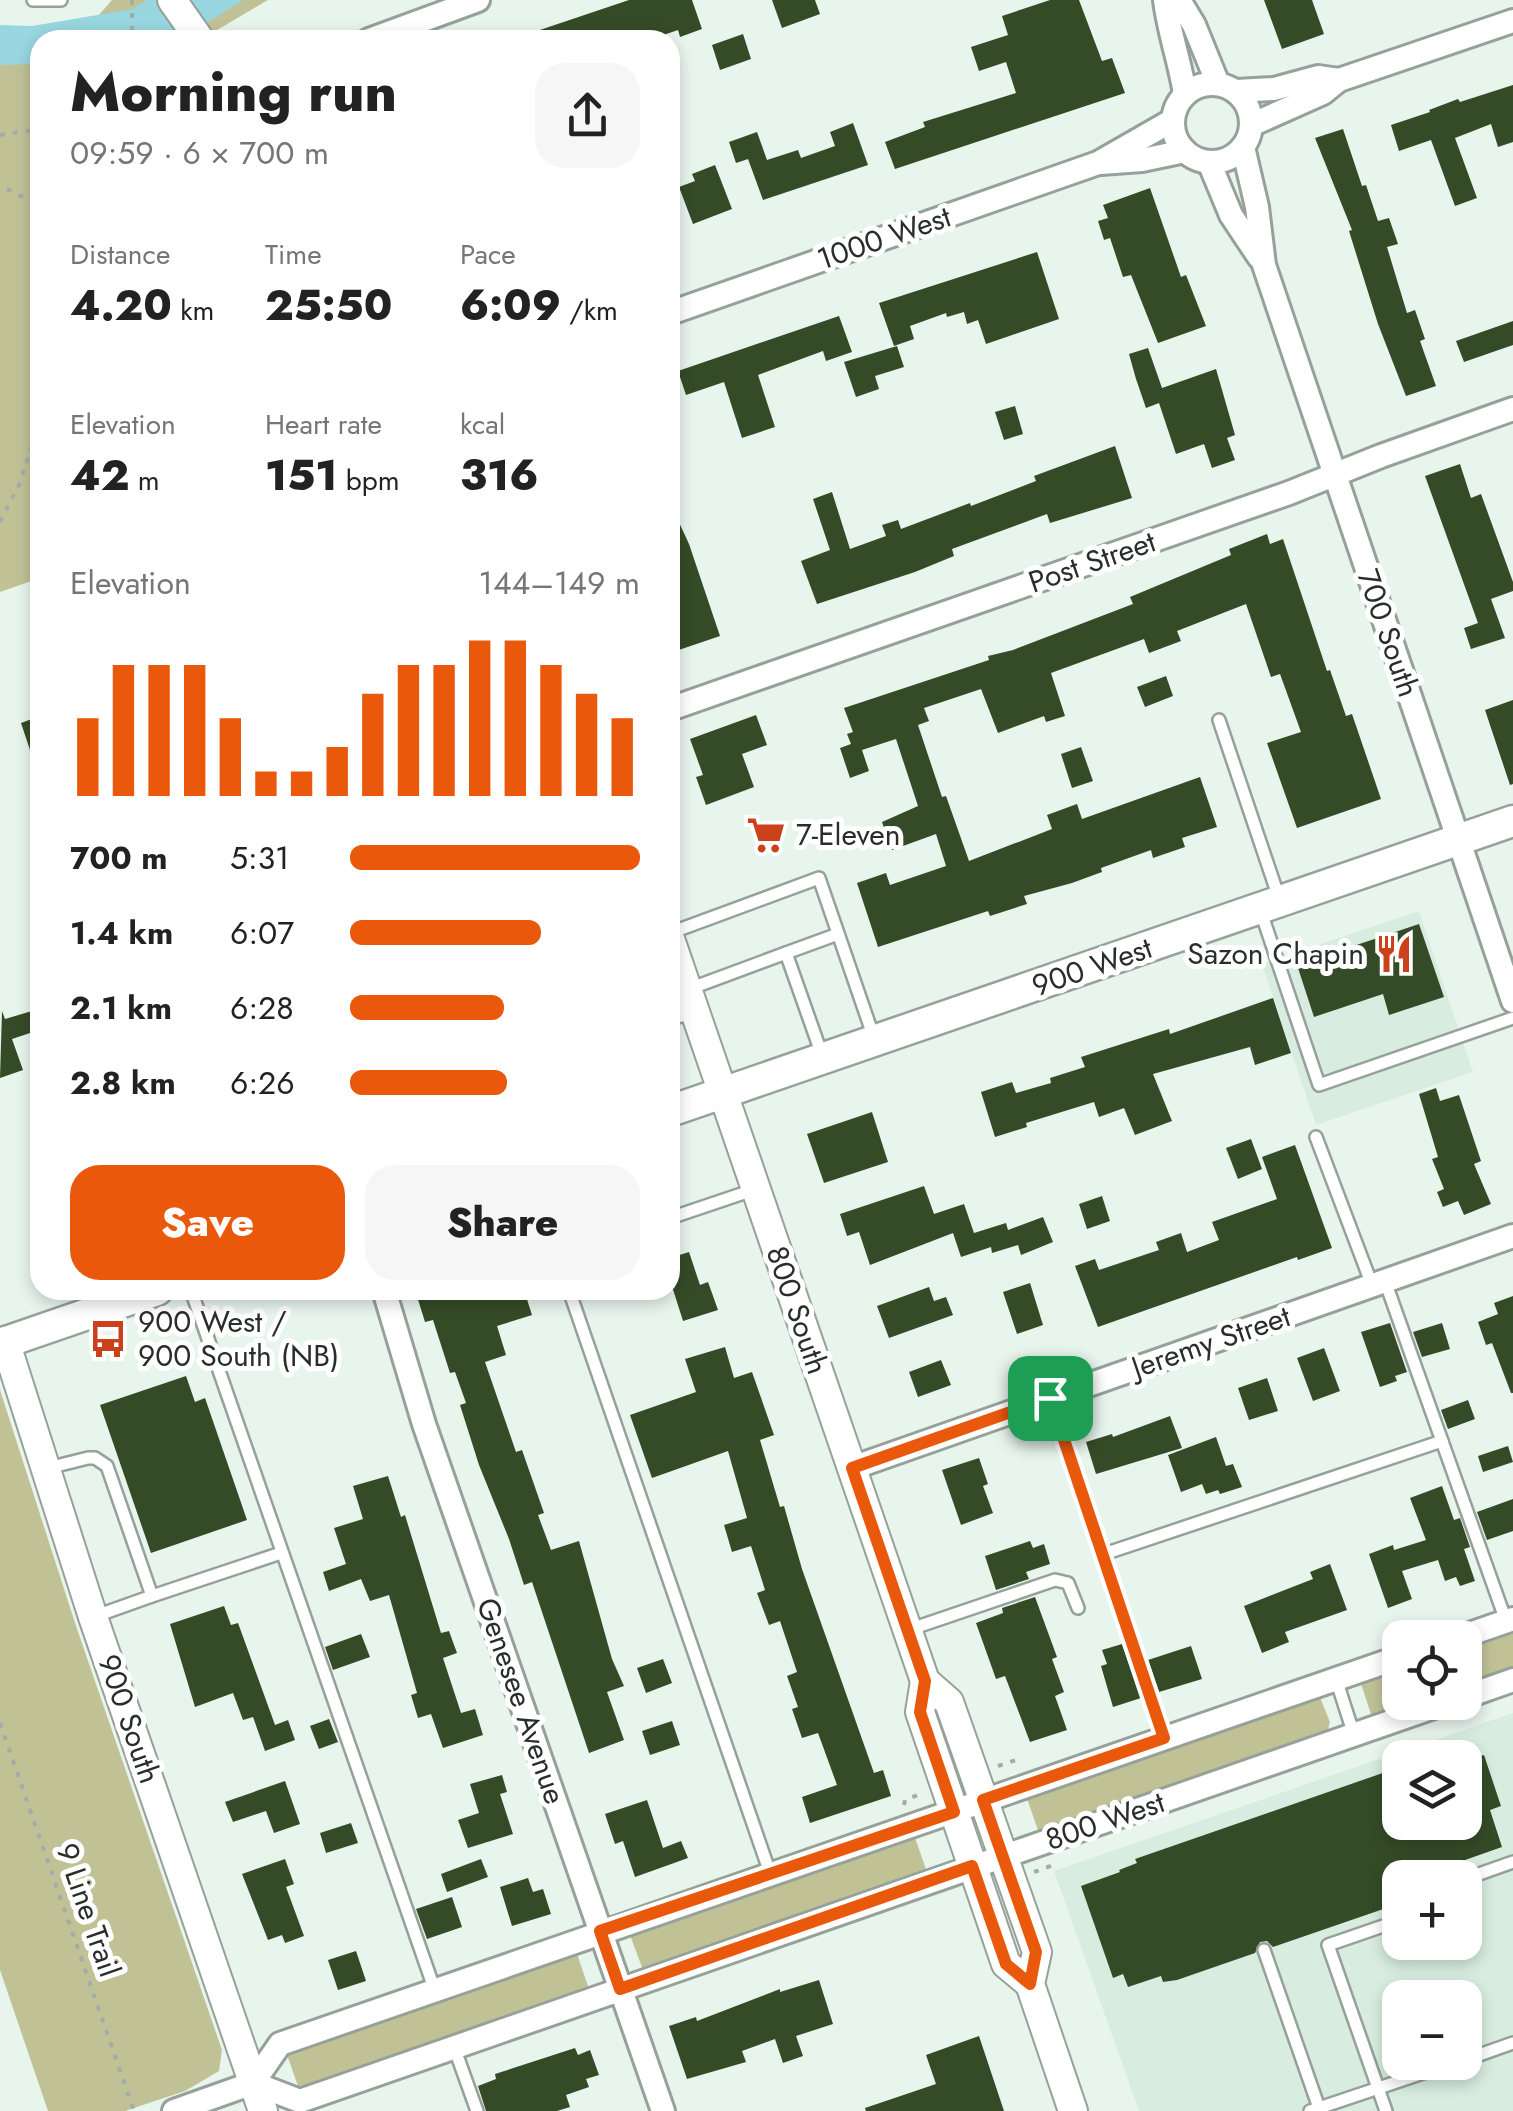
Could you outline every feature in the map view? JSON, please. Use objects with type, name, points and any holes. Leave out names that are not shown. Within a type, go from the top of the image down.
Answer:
[{"type":"main road","name":"900 West","points":[[680,1108],[1513,821]]},
{"type":"main road","points":[[1,1338],[124,1300]]},
{"type":"street","points":[[172,0],[193,30]]},
{"type":"street","points":[[396,30],[478,0]]},
{"type":"street","points":[[1166,0],[1169,34],[1185,94]]},
{"type":"street","points":[[1180,0],[1227,88],[1245,101],[1247,136]]},
{"type":"street","points":[[1339,80],[1318,77],[1274,90],[1195,87],[1185,94],[1173,120],[1178,142],[1185,151],[1209,162],[1228,159],[1247,136],[1339,80],[1513,21]]},
{"type":"street","name":"1000 West","points":[[680,309],[1098,163],[1173,120]]},
{"type":"street","name":"700 South","points":[[1247,136],[1264,264],[1513,1001]]},
{"type":"street","name":"1000 West","points":[[1098,163],[1142,160],[1185,151]]},
{"type":"street","name":"700 South","points":[[1209,162],[1231,215],[1264,264]]},
{"type":"street","name":"Post Street","points":[[680,705],[1513,410]]},
{"type":"street","name":"800 South","points":[[684,1007],[723,1093],[908,1630],[925,1681],[920,1712],[1006,1964],[1030,1984]]},
{"type":"street","name":"Jeremy Street","points":[[852,1468],[1513,1236]]},
{"type":"street","name":"Genesee Avenue","points":[[387,1300],[424,1424],[663,2111]]},
{"type":"street","name":"900 South","points":[[1,1338],[263,2111]]},
{"type":"street","points":[[1482,1630],[1510,1620]]},
{"type":"street","name":"800 West","points":[[1382,1663],[280,2044],[254,2084],[300,2101],[1397,1720]]},
{"type":"street","points":[[1482,1691],[1513,1680]]},
{"type":"street","name":"800 South","points":[[925,1681],[949,1702],[1003,1856],[1036,1952],[1030,1984],[1073,2111]]},
{"type":"street","points":[[174,2111],[254,2084]]},
{"type":"lane","points":[[33,0],[61,0]]},
{"type":"lane","points":[[1219,720],[1319,1085],[1513,1018]]},
{"type":"lane","points":[[680,944],[819,878],[875,1042]]},
{"type":"lane","points":[[684,1007],[786,953],[838,934]]},
{"type":"lane","points":[[786,953],[823,1059]]},
{"type":"lane","points":[[1316,1137],[1442,1441],[1510,1620]]},
{"type":"lane","points":[[680,1215],[756,1189]]},
{"type":"lane","points":[[195,1300],[434,1988]]},
{"type":"lane","points":[[572,1300],[770,1872]]},
{"type":"lane","points":[[1050,1398],[1164,1738]]},
{"type":"lane","points":[[1104,1554],[1442,1441]]},
{"type":"lane","points":[[48,1468],[88,1458],[108,1466],[152,1596]]},
{"type":"lane","points":[[93,1617],[281,1553]]},
{"type":"lane","points":[[908,1630],[1055,1580],[1068,1583],[1078,1608]]},
{"type":"lane","points":[[1336,1679],[1354,1735]]},
{"type":"lane","points":[[1482,1873],[1513,1862]]},
{"type":"lane","points":[[1382,1926],[1328,1945],[1386,2111]]},
{"type":"lane","points":[[1264,1950],[1314,2110],[1406,2080]]},
{"type":"lane","points":[[1482,2054],[1513,2043]]},
{"type":"lane","points":[[454,2047],[477,2111]]},
{"type":"path","points":[[132,0],[132,30]]},
{"type":"path","points":[[0,135],[30,130]]},
{"type":"path","points":[[7,188],[30,201]]},
{"type":"path","points":[[0,522],[20,484],[30,452]]},
{"type":"path","name":"9 Line Trail","points":[[0,1724],[134,2111]]},
{"type":"path","points":[[989,1769],[1016,1760]]},
{"type":"path","points":[[905,1800],[928,1792]]},
{"type":"path","points":[[1034,1872],[1053,1865]]},
{"type":"shaded area","points":[[1419,911],[1473,1072],[1316,1125],[1262,964]]},
{"type":"shaded area","points":[[1513,1713],[1513,2111],[1139,2111],[1054,1871],[1382,1758],[1382,1840],[1482,1840],[1482,1740],[1435,1740]]},
{"type":"green space","points":[[112,0],[268,0],[217,30],[62,30],[91,24]]},
{"type":"green space","points":[[30,37],[30,582],[0,592],[0,43]]},
{"type":"green space","points":[[0,1390],[76,1626],[222,2050],[219,2071],[185,2091],[125,2111],[48,2111],[0,1970]]},
{"type":"green space","points":[[1513,1624],[1513,1670],[1482,1681],[1482,1635]]},
{"type":"green space","points":[[1382,1671],[1382,1714],[1371,1714],[1360,1681]]},
{"type":"green space","points":[[1319,1695],[1330,1722],[1327,1733],[1039,1833],[1025,1793]]},
{"type":"green space","points":[[913,1832],[927,1872],[643,1970],[628,1930]]},
{"type":"green space","points":[[575,1948],[589,1989],[299,2089],[285,2049]]},
{"type":"water","points":[[147,0],[243,0],[195,30],[30,30],[30,64],[0,65],[0,25],[32,26],[133,9]]},
{"type":"building","points":[[629,0],[692,0],[702,29],[680,37],[680,30],[540,30]]},
{"type":"building","points":[[772,0],[815,0],[820,14],[782,28]]},
{"type":"building","points":[[1050,0],[1079,0],[1102,61],[1112,58],[1125,93],[895,169],[885,142],[925,127],[923,122],[1016,93],[1006,62],[979,71],[971,47],[1008,35],[1002,16]]},
{"type":"building","points":[[1264,0],[1312,0],[1324,34],[1282,49]]},
{"type":"building","points":[[743,34],[751,59],[720,70],[712,45]]},
{"type":"building","points":[[1513,85],[1513,142],[1498,147],[1491,124],[1455,138],[1477,198],[1455,206],[1431,140],[1399,151],[1391,125],[1458,99],[1460,102]]},
{"type":"building","points":[[853,123],[868,165],[763,200],[748,159],[736,163],[729,142],[757,132],[767,160],[798,150],[801,158],[835,146],[830,132]]},
{"type":"building","points":[[1343,129],[1378,221],[1389,218],[1398,244],[1387,247],[1407,313],[1415,310],[1425,339],[1420,341],[1436,386],[1406,396],[1378,324],[1349,231],[1352,230],[1315,138]]},
{"type":"building","points":[[715,165],[732,209],[693,224],[680,190],[695,181],[692,174]]},
{"type":"building","points":[[1150,188],[1181,277],[1186,275],[1206,326],[1158,343],[1131,275],[1123,277],[1110,238],[1104,240],[1098,221],[1108,218],[1103,205]]},
{"type":"building","points":[[1037,252],[1059,319],[986,344],[978,320],[967,324],[964,312],[947,317],[946,313],[910,326],[914,339],[894,346],[879,303]]},
{"type":"building","points":[[839,316],[852,352],[826,361],[823,351],[758,375],[775,427],[742,438],[724,382],[686,395],[680,370]]},
{"type":"building","points":[[1513,321],[1513,345],[1464,362],[1456,341]]},
{"type":"building","points":[[897,346],[904,367],[875,376],[879,389],[856,397],[844,362]]},
{"type":"building","points":[[1148,348],[1162,388],[1216,369],[1235,435],[1227,438],[1235,460],[1212,468],[1204,444],[1176,454],[1159,403],[1146,408],[1129,354]]},
{"type":"building","points":[[1015,406],[1023,434],[1004,440],[995,412]]},
{"type":"building","points":[[1115,446],[1132,498],[1050,523],[1047,514],[952,549],[954,556],[915,572],[817,604],[801,561],[830,550],[813,499],[832,492],[850,549],[886,536],[882,525],[898,520],[901,529],[970,503],[971,506],[1036,481],[1034,476]]},
{"type":"building","points":[[1460,464],[1471,498],[1481,494],[1513,582],[1513,591],[1491,599],[1505,638],[1471,649],[1464,628],[1478,623],[1425,476]]},
{"type":"building","points":[[680,525],[689,544],[720,636],[680,650]]},
{"type":"building","points":[[1267,534],[1270,544],[1283,539],[1327,671],[1330,670],[1346,716],[1352,714],[1381,799],[1297,828],[1267,743],[1301,732],[1280,674],[1271,677],[1246,604],[1177,631],[1181,641],[1149,653],[1144,639],[1051,673],[1065,716],[1046,722],[1044,716],[998,733],[981,689],[924,708],[929,721],[918,725],[969,861],[1052,829],[1047,815],[1077,804],[1082,819],[1200,777],[1217,827],[1182,838],[1185,847],[1153,858],[1151,850],[1072,883],[1024,896],[1027,904],[990,916],[988,911],[878,947],[857,883],[886,873],[890,885],[946,866],[936,834],[892,850],[882,822],[918,806],[896,739],[862,750],[869,771],[850,778],[840,748],[851,744],[847,734],[853,732],[844,708],[989,660],[988,656],[1133,604],[1130,597],[1231,555],[1229,549]]},
{"type":"building","points":[[1166,676],[1173,696],[1145,707],[1137,687]]},
{"type":"building","points":[[1513,700],[1513,784],[1510,785],[1485,710]]},
{"type":"building","points":[[756,715],[767,745],[742,754],[754,787],[706,805],[696,777],[703,775],[690,739]]},
{"type":"building","points":[[30,720],[30,750],[21,723]]},
{"type":"building","points":[[1081,747],[1093,781],[1072,788],[1061,754]]},
{"type":"building","points":[[1419,924],[1444,997],[1389,1015],[1383,994],[1314,1017],[1297,965]]},
{"type":"building","points":[[1273,998],[1291,1053],[1255,1065],[1250,1047],[1153,1074],[1172,1121],[1135,1135],[1124,1108],[1099,1117],[1094,1102],[995,1137],[981,1092],[1012,1082],[1016,1093],[1051,1083],[1050,1078],[1085,1067],[1081,1057],[1169,1029],[1170,1034]]},
{"type":"building","points":[[2,1011],[5,1019],[30,1012],[30,1033],[12,1039],[23,1070],[0,1078]]},
{"type":"building","points":[[1436,1088],[1440,1101],[1459,1095],[1481,1161],[1474,1164],[1491,1204],[1464,1215],[1458,1201],[1443,1207],[1437,1192],[1444,1189],[1432,1159],[1438,1157],[1419,1094]]},
{"type":"building","points":[[872,1112],[888,1162],[824,1183],[807,1134]]},
{"type":"building","points":[[1251,1139],[1262,1169],[1238,1179],[1226,1148]]},
{"type":"building","points":[[1295,1145],[1332,1248],[1098,1327],[1075,1266],[1095,1259],[1099,1270],[1159,1250],[1156,1242],[1181,1233],[1187,1252],[1219,1240],[1212,1222],[1277,1199],[1262,1157]]},
{"type":"building","points":[[924,1186],[934,1214],[964,1204],[974,1233],[1006,1223],[1008,1230],[1043,1217],[1053,1242],[1021,1255],[1018,1245],[992,1253],[991,1247],[961,1257],[953,1233],[870,1265],[859,1232],[847,1236],[840,1214]]},
{"type":"building","points":[[1102,1196],[1110,1221],[1087,1229],[1079,1204]]},
{"type":"building","points":[[689,1252],[700,1285],[708,1282],[718,1310],[683,1321],[676,1300],[680,1300],[680,1255]]},
{"type":"building","points":[[1030,1283],[1043,1325],[1017,1334],[1003,1292]]},
{"type":"building","points":[[929,1287],[934,1301],[946,1297],[953,1315],[889,1338],[877,1306]]},
{"type":"building","points":[[1513,1296],[1511,1393],[1492,1343],[1486,1345],[1478,1322],[1498,1314],[1494,1303]]},
{"type":"building","points":[[418,1300],[527,1300],[532,1315],[497,1326],[506,1355],[485,1362],[516,1452],[522,1450],[544,1513],[538,1515],[551,1550],[579,1541],[612,1659],[624,1686],[607,1692],[624,1740],[589,1753],[532,1582],[524,1585],[479,1465],[460,1405],[466,1403],[455,1372],[450,1373],[433,1320],[425,1322]]},
{"type":"building","points":[[1390,1323],[1407,1372],[1395,1376],[1397,1381],[1380,1387],[1361,1332]]},
{"type":"building","points":[[1442,1323],[1450,1349],[1422,1357],[1413,1332]]},
{"type":"building","points":[[725,1347],[734,1378],[752,1372],[774,1435],[760,1440],[780,1507],[784,1506],[802,1569],[874,1773],[883,1770],[891,1796],[810,1823],[802,1797],[837,1785],[818,1733],[802,1738],[792,1709],[798,1707],[787,1676],[797,1672],[780,1621],[769,1625],[757,1593],[765,1590],[751,1546],[732,1552],[724,1525],[747,1518],[728,1451],[652,1478],[630,1415],[696,1392],[685,1359]]},
{"type":"building","points":[[1324,1348],[1340,1391],[1313,1401],[1297,1358]]},
{"type":"building","points":[[941,1360],[951,1385],[918,1397],[909,1372]]},
{"type":"building","points":[[186,1376],[195,1402],[205,1398],[247,1520],[151,1553],[100,1405]]},
{"type":"building","points":[[1267,1378],[1278,1411],[1249,1420],[1238,1388]]},
{"type":"building","points":[[1468,1400],[1475,1419],[1448,1429],[1441,1410]]},
{"type":"building","points":[[1170,1416],[1182,1448],[1096,1474],[1086,1442],[1112,1434],[1113,1437]]},
{"type":"building","points":[[1216,1437],[1226,1466],[1233,1464],[1242,1487],[1206,1494],[1202,1484],[1181,1492],[1168,1455]]},
{"type":"building","points":[[1508,1446],[1513,1462],[1483,1472],[1478,1456]]},
{"type":"building","points":[[979,1458],[988,1484],[983,1486],[993,1513],[961,1525],[942,1470]]},
{"type":"building","points":[[388,1476],[401,1517],[405,1515],[441,1633],[449,1631],[457,1653],[443,1658],[461,1713],[475,1709],[483,1735],[443,1748],[431,1714],[418,1718],[411,1695],[417,1693],[389,1595],[370,1601],[361,1579],[329,1591],[323,1572],[346,1564],[334,1528],[363,1519],[353,1486]]},
{"type":"building","points":[[1442,1486],[1454,1520],[1460,1518],[1470,1547],[1464,1549],[1475,1581],[1460,1586],[1456,1577],[1445,1581],[1438,1560],[1402,1571],[1412,1599],[1388,1608],[1369,1554],[1393,1545],[1394,1550],[1426,1540],[1410,1498]]},
{"type":"building","points":[[1513,1499],[1513,1531],[1487,1540],[1477,1512]]},
{"type":"building","points":[[1030,1541],[1033,1548],[1044,1544],[1050,1564],[1026,1572],[1029,1579],[996,1590],[985,1556]]},
{"type":"building","points":[[1330,1564],[1347,1610],[1285,1632],[1289,1642],[1262,1653],[1244,1606],[1313,1579],[1310,1572]]},
{"type":"building","points":[[1035,1597],[1057,1657],[1052,1659],[1064,1692],[1055,1696],[1067,1730],[1030,1742],[1005,1676],[996,1679],[976,1623],[1003,1613],[1002,1608]]},
{"type":"building","points":[[224,1606],[231,1625],[238,1623],[275,1725],[288,1720],[295,1740],[265,1751],[253,1717],[243,1720],[233,1693],[195,1707],[170,1624]]},
{"type":"building","points":[[361,1634],[370,1657],[333,1670],[325,1647]]},
{"type":"building","points":[[1122,1644],[1141,1698],[1113,1707],[1101,1666],[1107,1664],[1102,1650]]},
{"type":"building","points":[[1191,1646],[1202,1679],[1159,1692],[1148,1660]]},
{"type":"building","points":[[663,1659],[672,1683],[646,1693],[637,1668]]},
{"type":"building","points":[[329,1719],[338,1742],[319,1749],[310,1726]]},
{"type":"building","points":[[672,1721],[680,1745],[650,1755],[642,1731]]},
{"type":"building","points":[[1482,1756],[1501,1806],[1490,1810],[1502,1847],[1465,1860],[1382,1860],[1382,1909],[1273,1947],[1267,1941],[1260,1942],[1255,1953],[1177,1980],[1163,1982],[1161,1976],[1128,1987],[1123,1974],[1113,1978],[1081,1886],[1120,1872],[1137,1863],[1135,1859],[1382,1773],[1382,1840],[1482,1840]]},
{"type":"building","points":[[502,1775],[507,1792],[500,1794],[513,1834],[468,1848],[458,1820],[479,1813],[470,1784]]},
{"type":"building","points":[[285,1781],[300,1824],[274,1833],[266,1811],[233,1822],[225,1802]]},
{"type":"building","points":[[647,1800],[663,1848],[681,1841],[688,1858],[635,1877],[623,1841],[615,1844],[605,1814]]},
{"type":"building","points":[[351,1823],[358,1843],[326,1853],[320,1833]]},
{"type":"building","points":[[285,1859],[294,1884],[286,1887],[304,1936],[285,1943],[282,1935],[268,1940],[242,1874]]},
{"type":"building","points":[[481,1859],[488,1877],[447,1892],[441,1874]]},
{"type":"building","points":[[528,1878],[533,1892],[543,1889],[551,1914],[512,1926],[500,1887]]},
{"type":"building","points":[[452,1897],[462,1927],[427,1939],[416,1909]]},
{"type":"building","points":[[356,1951],[366,1981],[338,1990],[328,1960]]},
{"type":"building","points":[[819,1980],[833,2024],[796,2036],[803,2056],[783,2063],[775,2039],[742,2051],[746,2062],[687,2079],[669,2026],[696,2017],[697,2021],[780,1989]]},
{"type":"building","points":[[979,2036],[1004,2111],[866,2111],[865,2108],[936,2084],[926,2055]]},
{"type":"building","points":[[575,2048],[578,2055],[590,2050],[599,2075],[586,2079],[589,2087],[566,2095],[570,2107],[557,2111],[486,2111],[478,2086],[496,2079],[495,2074]]},
{"type":"place","name":"7-Eleven","points":[[766,835]]},
{"type":"place","name":"Sazon Chapin","points":[[1394,954]]},
{"type":"place","name":"900 West / 900 South (NB)","points":[[108,1339]]},
{"type":"route","points":[[1050,1398],[1164,1738],[983,1800],[1036,1952],[1030,1984],[1006,1964],[972,1866],[620,1989],[600,1931],[954,1812],[920,1712],[925,1681],[852,1468],[1050,1398]]}]
